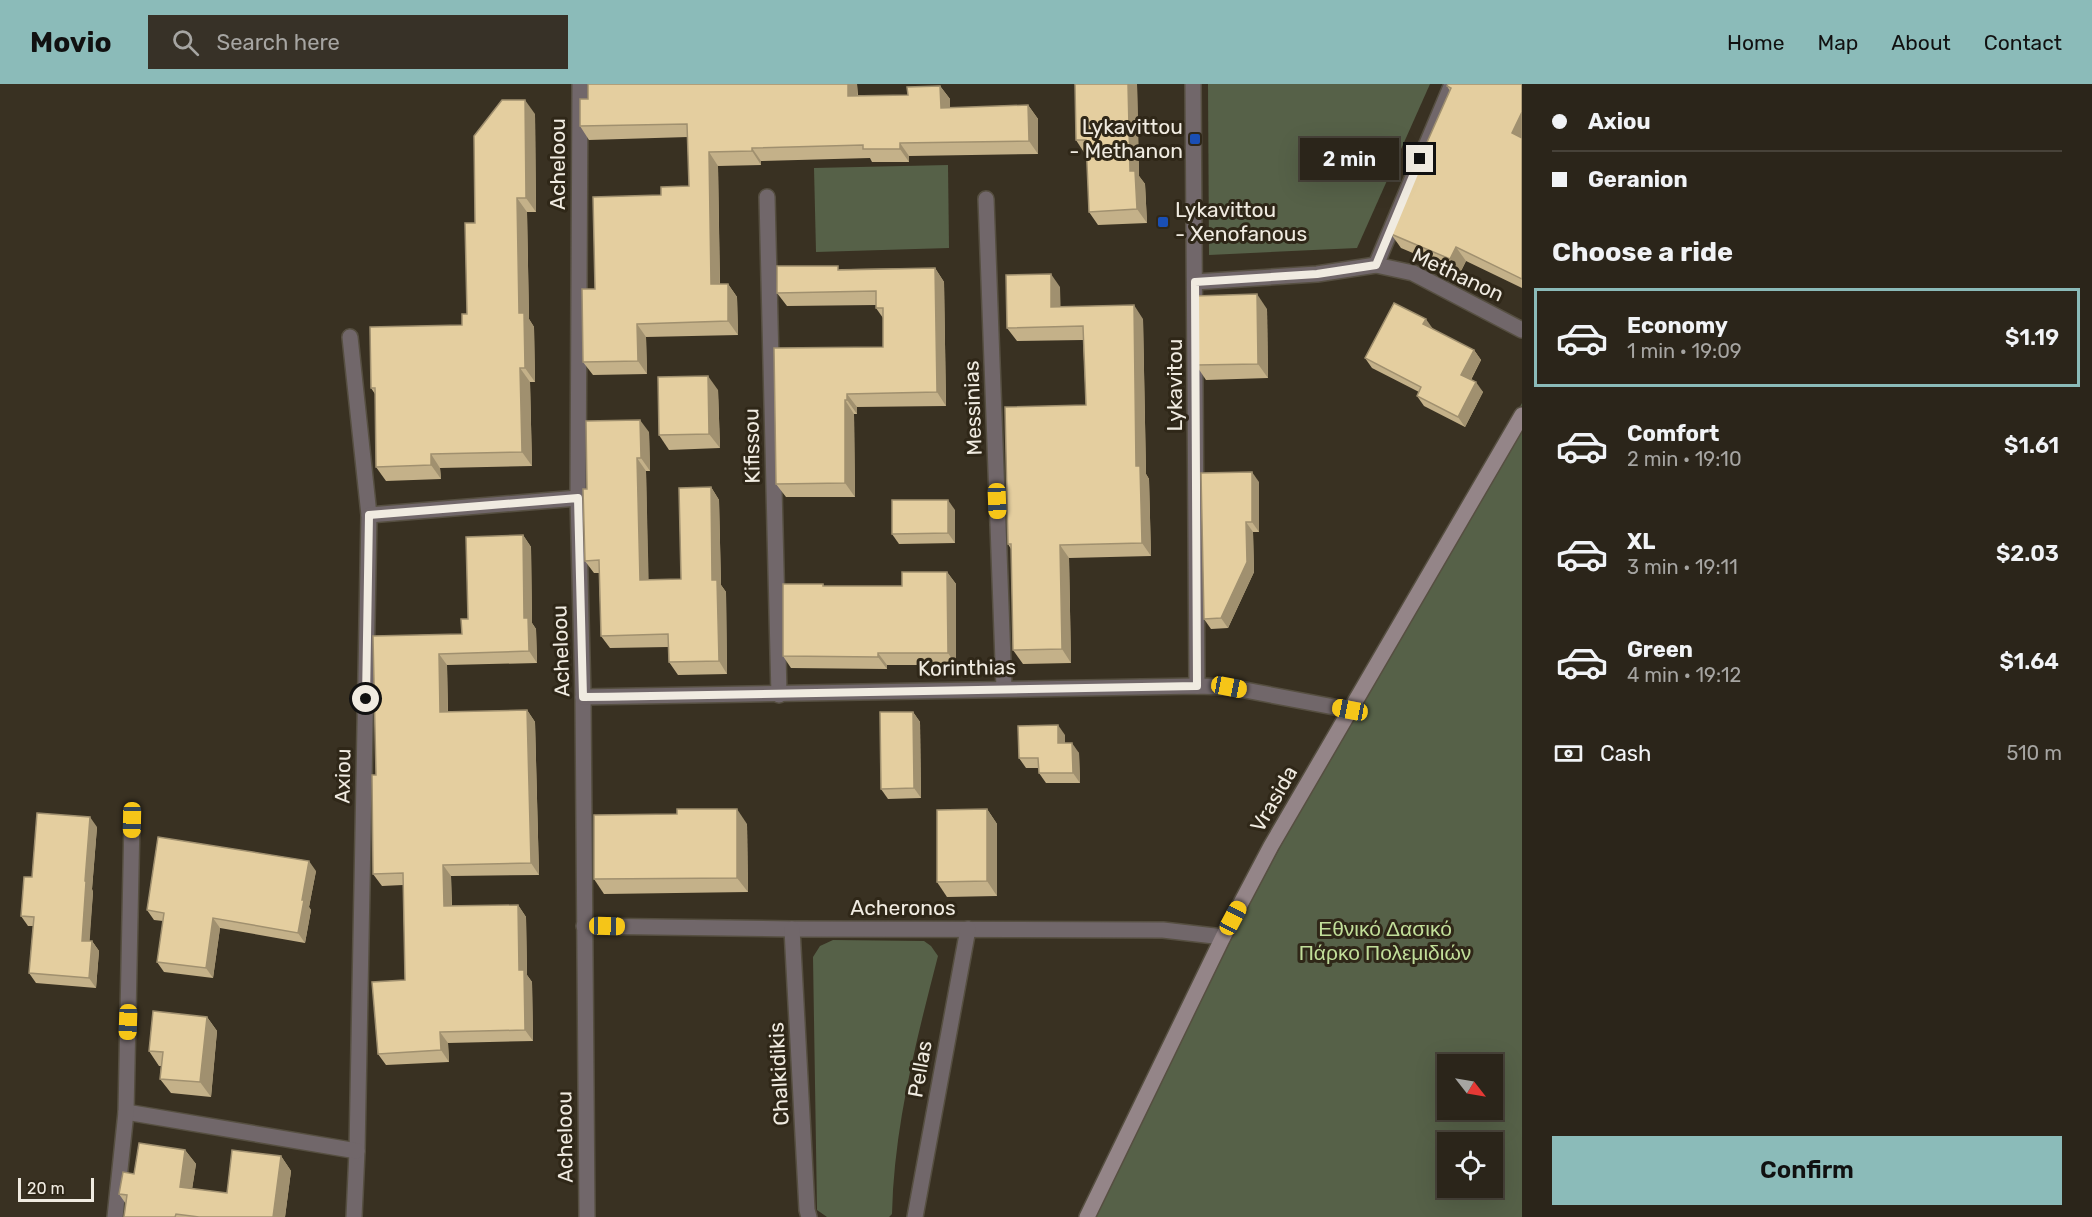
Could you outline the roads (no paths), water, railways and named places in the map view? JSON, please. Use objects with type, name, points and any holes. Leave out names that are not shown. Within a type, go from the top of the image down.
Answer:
[{"type":"street","name":"Acheloou","points":[[580,84],[578,498],[583,697],[587,1217]]},
{"type":"street","name":"Lykavitou","points":[[1193,84],[1197,686]]},
{"type":"street","points":[[1376,265],[1452,84]]},
{"type":"street","name":"Kifissou","points":[[767,197],[779,695]]},
{"type":"street","name":"Messinias","points":[[986,199],[1004,688]]},
{"type":"street","name":"Methanon","points":[[1195,282],[1317,274],[1376,265],[1413,273],[1522,330]]},
{"type":"street","name":"Axiou","points":[[350,337],[369,515],[354,1217]]},
{"type":"street","name":"Vrasida","points":[[1087,1217],[1223,937],[1271,846],[1522,415]]},
{"type":"street","points":[[369,515],[578,498]]},
{"type":"street","name":"Korinthias","points":[[583,697],[1197,686],[1229,687],[1350,710]]},
{"type":"street","points":[[115,1217],[126,1112],[132,820]]},
{"type":"street","name":"Acheronos","points":[[584,926],[1163,930],[1223,937]]},
{"type":"street","name":"Chalkidikis","points":[[792,929],[809,1217]]},
{"type":"street","name":"Pellas","points":[[915,1217],[968,929]]},
{"type":"street","points":[[126,1112],[357,1150]]},
{"type":"place","name":"Lykavittou - Methanon","points":[[1195,139]]},
{"type":"place","name":"Lykavittou - Xenofanous","points":[[1163,222]]},
{"type":"park label","name":"Εθνικό Δασικό Πάρκο Πολεμιδιών","points":[[1385,941]]}]
